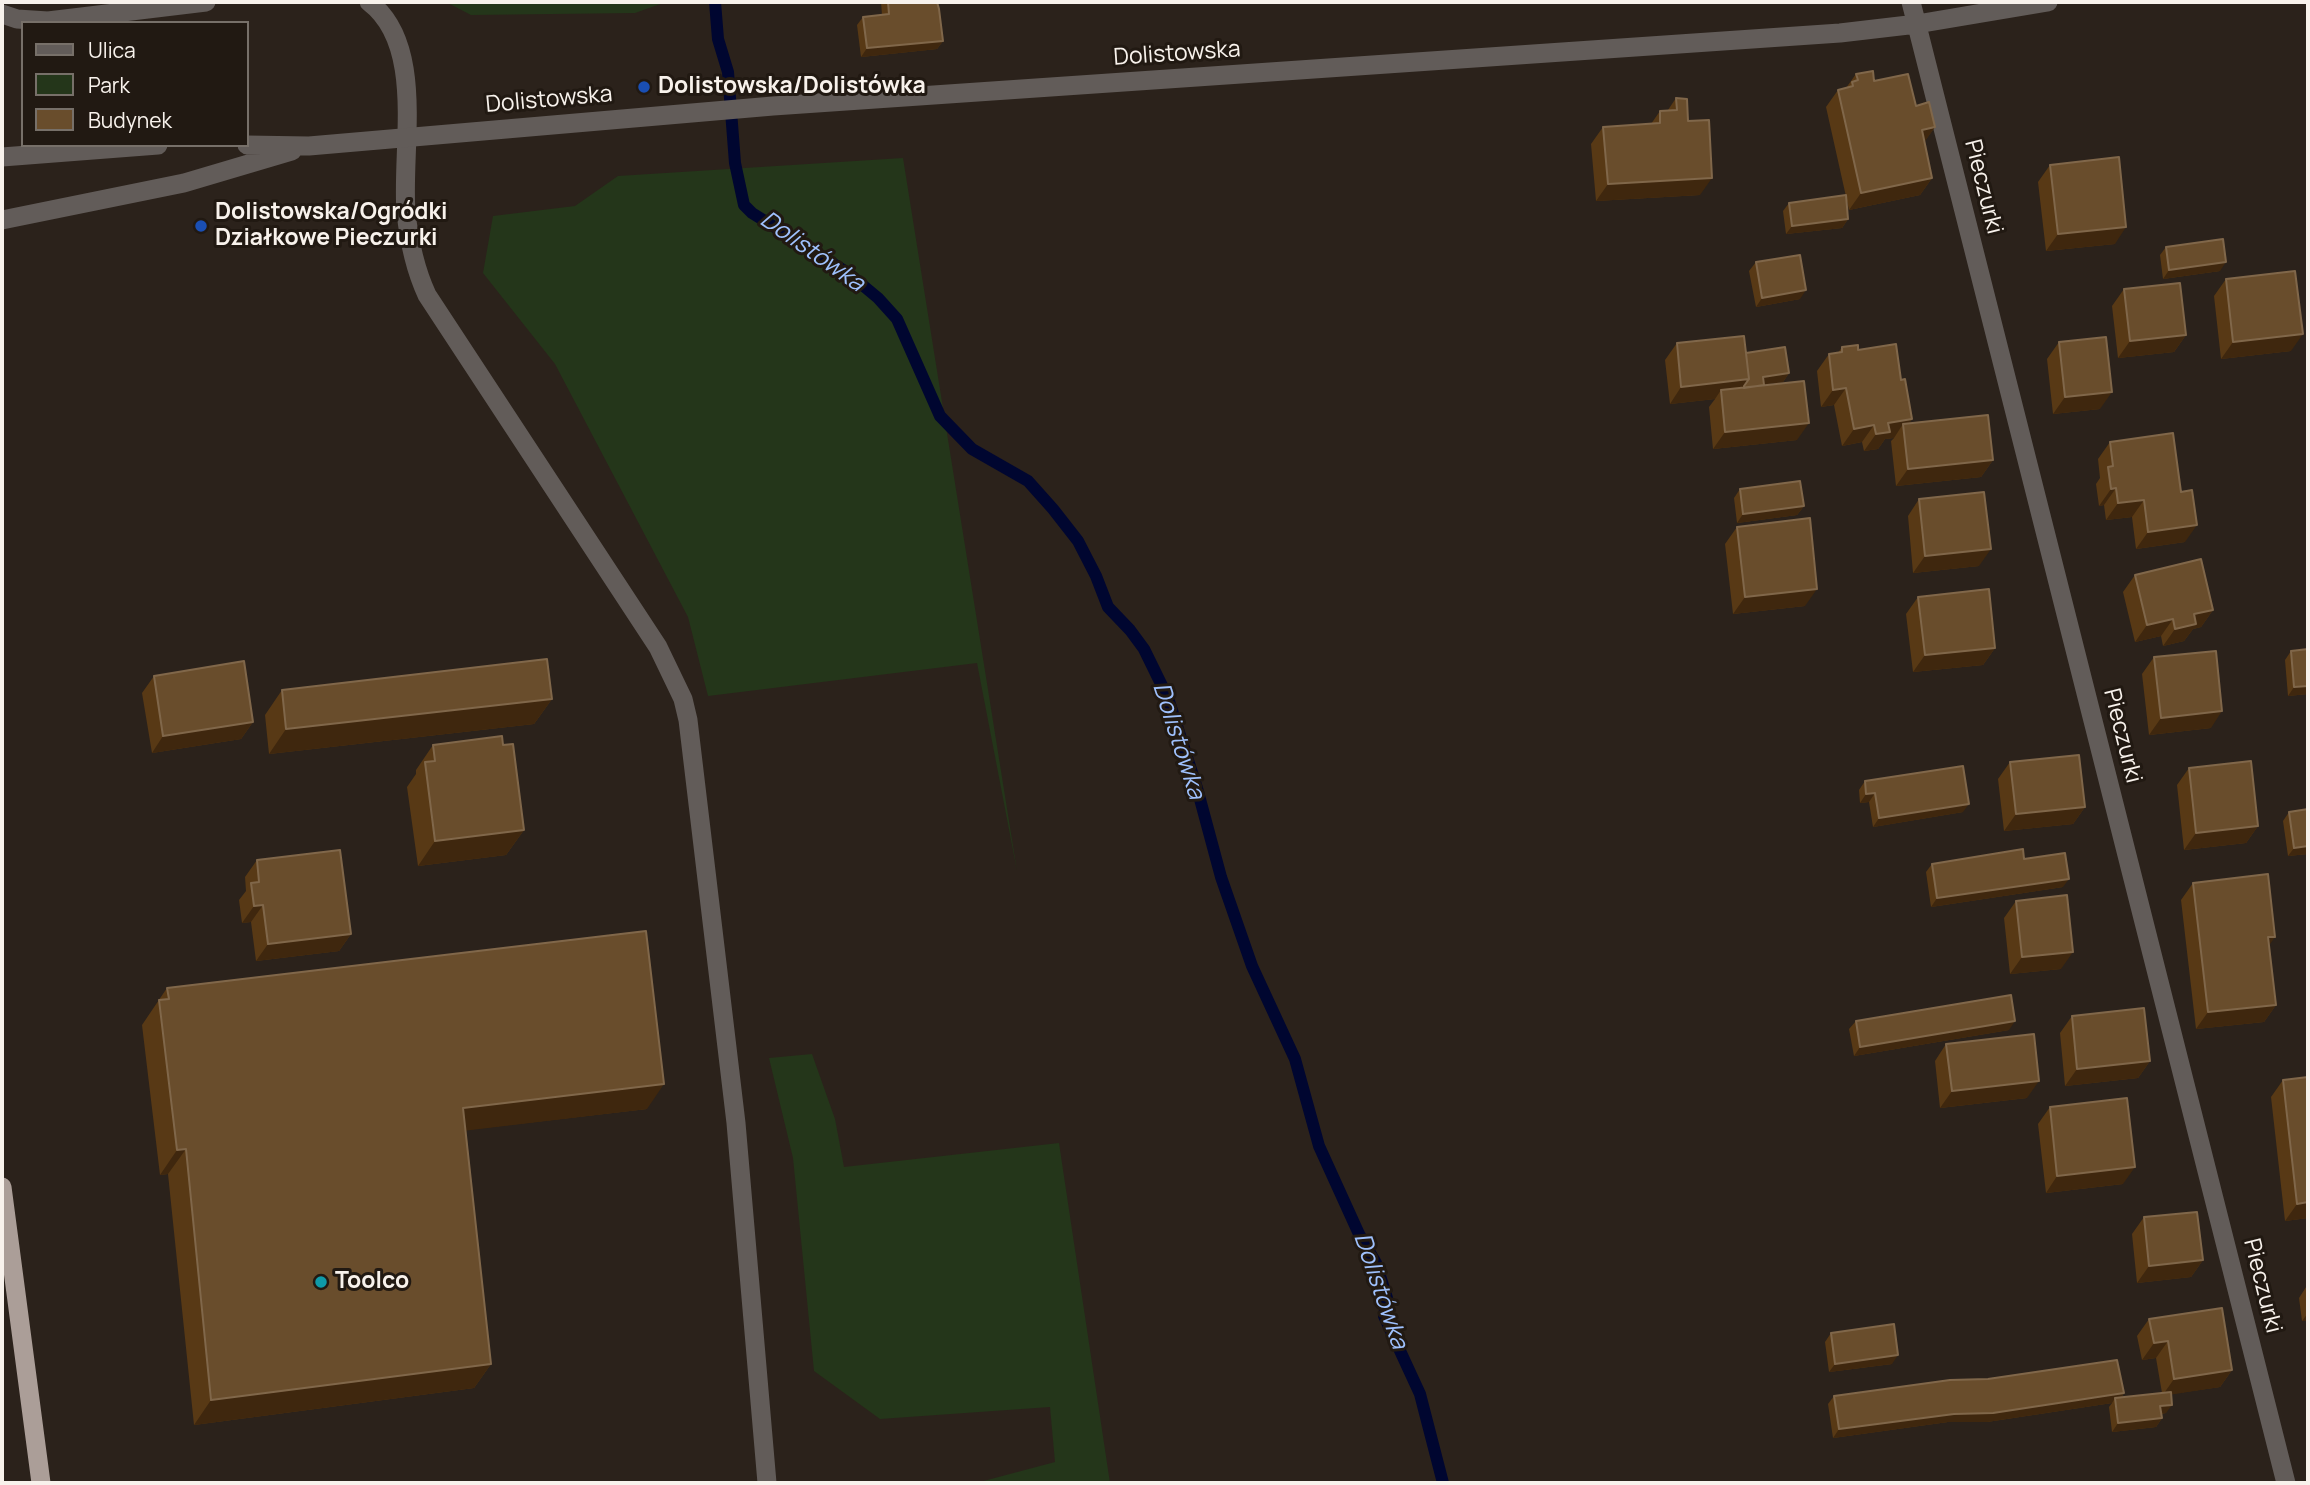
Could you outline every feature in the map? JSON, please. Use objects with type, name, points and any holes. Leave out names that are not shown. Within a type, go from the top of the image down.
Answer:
[{"type":"highway","points":[[2,1187],[41,1483]]},
{"type":"street","points":[[2,14],[17,19],[48,21],[206,2]]},
{"type":"street","points":[[369,2],[389,22],[401,48],[405,76],[407,138],[406,210],[418,276],[426,295],[658,647],[683,699],[688,720],[736,1123],[767,1483]]},
{"type":"street","name":"Pieczurki","points":[[1911,2],[2286,1483]]},
{"type":"street","name":"Dolistowska","points":[[248,145],[309,146],[774,106],[1840,33],[1917,24],[2048,2]]},
{"type":"street","name":"Dolistowska","points":[[2,220],[184,183],[309,146]]},
{"type":"street","points":[[2,157],[132,147]]},
{"type":"green space","points":[[446,2],[666,2],[635,13],[471,15]]},
{"type":"green space","points":[[903,158],[1017,871],[977,663],[708,696],[688,617],[555,364],[483,273],[493,216],[575,206],[618,176]]},
{"type":"green space","points":[[812,1054],[835,1119],[844,1167],[1059,1143],[1110,1483],[976,1483],[1055,1462],[1050,1407],[880,1419],[814,1371],[793,1158],[769,1058]]},
{"type":"building","points":[[888,2],[937,2],[943,41],[867,48],[863,17],[889,14]]},
{"type":"building","points":[[1873,71],[1874,81],[1908,74],[1916,106],[1929,102],[1935,127],[1922,130],[1932,178],[1861,193],[1838,90],[1853,86],[1852,82],[1858,80],[1856,74]]},
{"type":"building","points":[[1676,98],[1687,99],[1688,121],[1709,120],[1712,178],[1608,184],[1603,127],[1660,123],[1660,111],[1677,110]]},
{"type":"building","points":[[2119,157],[2126,227],[2058,234],[2050,165]]},
{"type":"building","points":[[1846,195],[1848,219],[1792,226],[1789,203]]},
{"type":"building","points":[[2223,239],[2226,262],[2169,270],[2166,247]]},
{"type":"building","points":[[1800,255],[1806,290],[1762,298],[1756,262]]},
{"type":"building","points":[[2295,271],[2303,334],[2233,342],[2226,279]]},
{"type":"building","points":[[2180,283],[2186,335],[2130,341],[2124,289]]},
{"type":"building","points":[[1744,336],[1749,379],[1681,387],[1677,343]]},
{"type":"building","points":[[2106,337],[2112,392],[2065,397],[2059,342]]},
{"type":"building","points":[[1896,344],[1901,380],[1905,379],[1912,419],[1888,423],[1890,432],[1876,434],[1874,425],[1854,429],[1846,388],[1833,390],[1829,354],[1842,352],[1842,347],[1858,345],[1858,350]]},
{"type":"building","points":[[1785,347],[1789,373],[1763,377],[1764,385],[1744,388],[1749,379],[1746,353]]},
{"type":"building","points":[[1804,381],[1809,423],[1725,432],[1721,390]]},
{"type":"building","points":[[1988,415],[1993,460],[1908,469],[1903,424]]},
{"type":"building","points":[[2173,433],[2181,492],[2192,490],[2197,525],[2148,532],[2144,500],[2118,503],[2116,488],[2111,489],[2108,467],[2113,466],[2110,442]]},
{"type":"building","points":[[1800,481],[1804,506],[1743,514],[1740,489]]},
{"type":"building","points":[[1984,492],[1991,549],[1925,556],[1919,499]]},
{"type":"building","points":[[1810,518],[1817,589],[1745,597],[1737,527]]},
{"type":"building","points":[[2201,559],[2213,610],[2194,614],[2196,624],[2175,629],[2173,619],[2147,625],[2135,575]]},
{"type":"building","points":[[1989,589],[1995,648],[1925,655],[1918,597]]},
{"type":"building","points":[[2308,649],[2308,686],[2294,687],[2291,651]]},
{"type":"building","points":[[2216,651],[2222,711],[2161,718],[2154,657]]},
{"type":"building","points":[[547,659],[552,699],[286,729],[282,690]]},
{"type":"building","points":[[244,661],[253,722],[163,736],[154,676]]},
{"type":"building","points":[[502,736],[503,745],[513,744],[524,830],[435,841],[425,762],[435,761],[433,745]]},
{"type":"building","points":[[2079,755],[2085,807],[2016,814],[2010,762]]},
{"type":"building","points":[[2251,761],[2258,826],[2196,833],[2189,768]]},
{"type":"building","points":[[1963,766],[1969,804],[1879,818],[1875,793],[1866,794],[1865,781]]},
{"type":"building","points":[[2308,809],[2308,846],[2294,848],[2289,812]]},
{"type":"building","points":[[2023,849],[2024,859],[2065,853],[2069,879],[1937,898],[1932,864]]},
{"type":"building","points":[[340,850],[351,934],[268,944],[263,905],[254,906],[251,883],[259,882],[257,860]]},
{"type":"building","points":[[2268,874],[2275,937],[2268,937],[2276,1005],[2208,1012],[2193,883]]},
{"type":"building","points":[[2067,895],[2073,952],[2022,957],[2016,901]]},
{"type":"building","name":"Toolco","points":[[646,931],[664,1084],[463,1108],[491,1364],[211,1400],[186,1149],[177,1150],[159,1000],[169,999],[167,988]]},
{"type":"building","points":[[2011,995],[2015,1021],[1860,1047],[1856,1021]]},
{"type":"building","points":[[2144,1008],[2150,1061],[2077,1069],[2072,1016]]},
{"type":"building","points":[[2034,1034],[2039,1081],[1952,1091],[1946,1044]]},
{"type":"building","points":[[2308,1077],[2308,1202],[2297,1204],[2283,1080]]},
{"type":"building","points":[[2127,1098],[2135,1167],[2057,1176],[2050,1107]]},
{"type":"building","points":[[2197,1212],[2203,1260],[2149,1266],[2144,1217]]},
{"type":"building","points":[[2222,1308],[2232,1370],[2174,1379],[2168,1341],[2154,1343],[2149,1319]]},
{"type":"building","points":[[1894,1324],[1898,1355],[1835,1364],[1831,1333]]},
{"type":"building","points":[[2117,1360],[2124,1393],[1993,1413],[1954,1414],[1839,1429],[1834,1396],[1950,1380],[1988,1379]]},
{"type":"building","points":[[2171,1392],[2172,1405],[2160,1406],[2162,1418],[2118,1423],[2115,1398]]},
{"type":"waterway","name":"Dolistówka","points":[[715,2],[718,39],[728,72],[735,163],[744,205],[752,213],[848,273],[878,298],[897,319],[940,416],[972,449],[1028,481],[1053,509],[1078,541],[1108,607],[1144,649],[1168,698],[1197,788],[1221,877],[1252,966],[1295,1059],[1319,1146],[1359,1234],[1376,1263],[1387,1298],[1384,1316],[1420,1394],[1443,1483]]},
{"type":"place","name":"Dolistowska/Dolistówka","points":[[644,87]]},
{"type":"place","name":"Dolistowska/Ogródki Działkowe Pieczurki","points":[[201,226]]},
{"type":"place","name":"Toolco","points":[[321,1282]]}]
